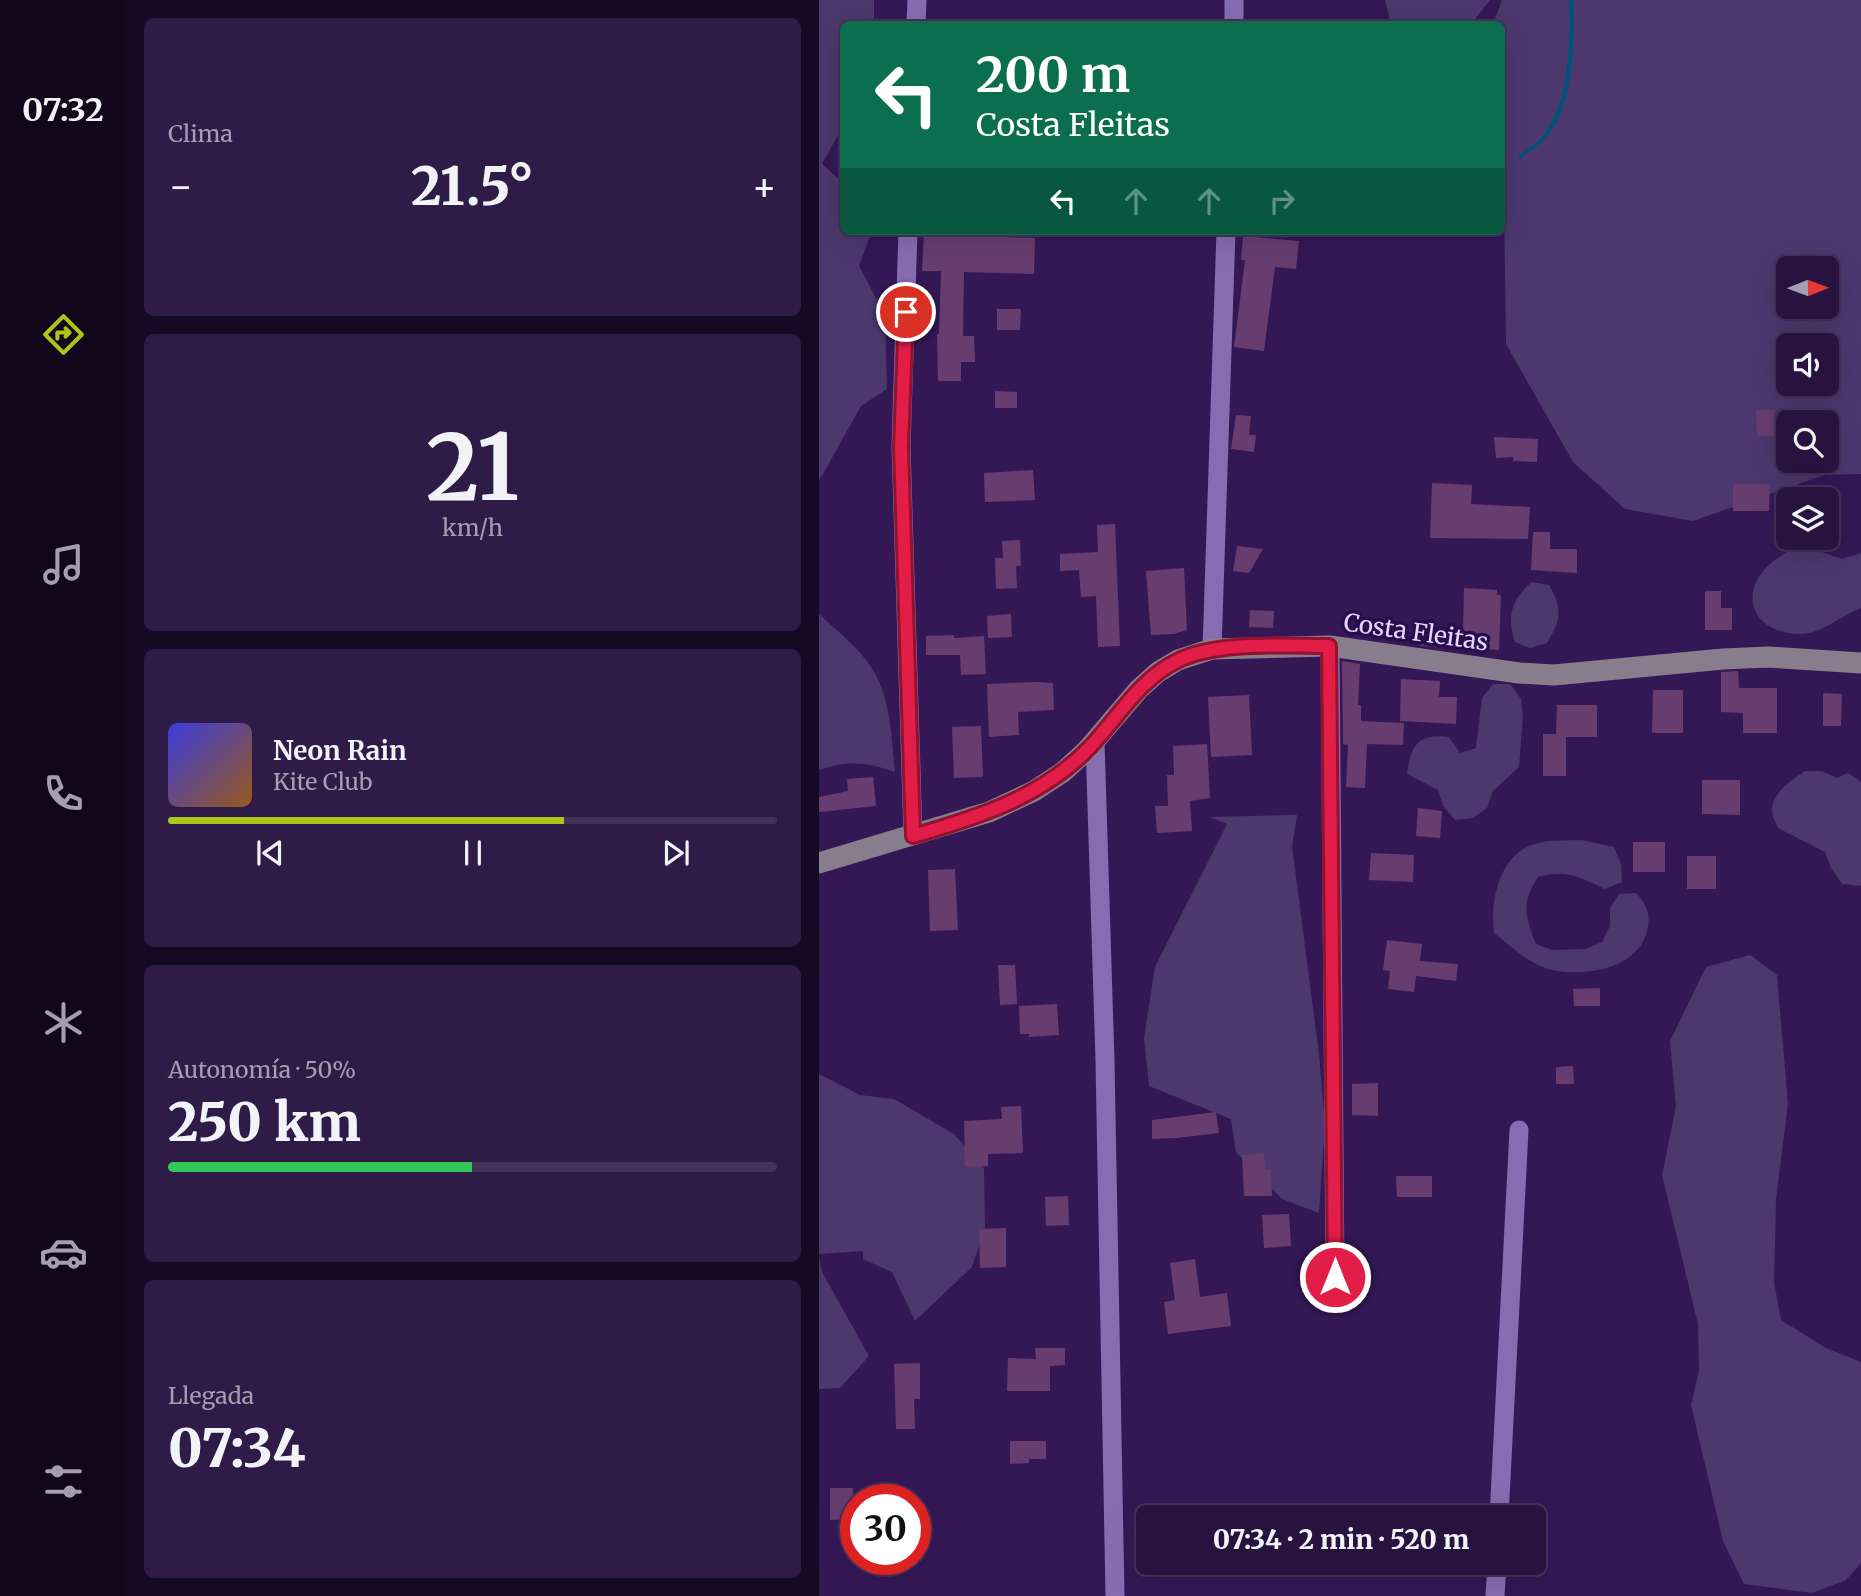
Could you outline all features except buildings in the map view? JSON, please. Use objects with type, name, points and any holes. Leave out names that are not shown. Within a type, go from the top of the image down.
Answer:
[{"type":"main road","name":"Costa Fleitas","points":[[819,863],[989,812],[1034,791],[1063,772],[1095,742],[1139,689],[1158,672],[1178,660],[1212,649],[1329,646],[1518,673],[1554,675],[1734,658],[1768,657],[1861,663]]},
{"type":"street","points":[[916,21],[917,0]]},
{"type":"street","points":[[1234,0],[1234,21]]},
{"type":"street","points":[[908,235],[901,447],[913,836]]},
{"type":"street","points":[[1212,649],[1226,235]]},
{"type":"street","points":[[1329,646],[1335,1277]]},
{"type":"street","points":[[1095,742],[1106,1075],[1115,1596]]},
{"type":"street","points":[[1500,1505],[1519,1130]]},
{"type":"street","points":[[1495,1596],[1496,1575]]},
{"type":"shaded area","points":[[819,0],[874,0],[874,21],[840,21],[840,131],[822,164],[840,180],[840,235],[871,235],[859,266],[885,315],[887,389],[861,406],[819,481]]},
{"type":"shaded area","points":[[1385,0],[1490,0],[1473,21],[1390,21]]},
{"type":"shaded area","points":[[1502,0],[1861,0],[1861,474],[1824,475],[1790,487],[1776,487],[1776,492],[1693,521],[1625,509],[1573,462],[1506,344],[1505,21],[1494,21]]},
{"type":"shaded area","points":[[1816,550],[1842,559],[1861,553],[1861,608],[1809,633],[1783,632],[1769,626],[1759,617],[1753,594],[1765,568],[1788,551]]},
{"type":"shaded area","points":[[1532,582],[1549,585],[1557,601],[1559,614],[1547,643],[1530,648],[1515,642],[1511,616],[1515,602]]},
{"type":"shaded area","points":[[819,614],[866,660],[881,685],[891,728],[895,772],[857,764],[819,770]]},
{"type":"shaded area","points":[[1493,684],[1510,684],[1521,699],[1523,716],[1519,767],[1493,791],[1487,808],[1473,818],[1455,820],[1443,806],[1438,790],[1407,774],[1411,755],[1423,739],[1438,736],[1449,737],[1460,753],[1476,748],[1482,698]]},
{"type":"shaded area","points":[[1805,771],[1822,771],[1837,778],[1848,773],[1861,782],[1859,886],[1842,884],[1831,868],[1825,852],[1778,828],[1772,811],[1775,798],[1794,778]]},
{"type":"shaded area","points":[[1297,815],[1292,846],[1319,1054],[1325,1124],[1319,1213],[1282,1199],[1236,1152],[1231,1119],[1149,1086],[1144,1038],[1155,967],[1227,824],[1210,817]]},
{"type":"shaded area","points":[[1581,840],[1614,847],[1621,864],[1622,882],[1605,889],[1565,874],[1538,877],[1527,902],[1527,917],[1536,944],[1552,950],[1586,949],[1602,942],[1610,926],[1610,908],[1619,894],[1636,893],[1640,897],[1648,915],[1647,931],[1642,944],[1633,954],[1609,967],[1579,972],[1544,968],[1528,960],[1494,933],[1494,908],[1499,882],[1512,859],[1532,845]]},
{"type":"shaded area","points":[[1750,955],[1777,975],[1788,1104],[1776,1199],[1774,1282],[1781,1320],[1826,1348],[1861,1362],[1861,1563],[1846,1580],[1812,1593],[1744,1584],[1723,1541],[1691,1405],[1699,1371],[1698,1324],[1662,1175],[1676,1106],[1670,1041],[1706,967]]},
{"type":"shaded area","points":[[819,1074],[860,1095],[894,1099],[954,1134],[984,1168],[985,1229],[972,1267],[915,1321],[892,1272],[863,1259],[863,1251],[819,1254]]},
{"type":"shaded area","points":[[819,1256],[822,1272],[869,1356],[840,1388],[819,1389]]},
{"type":"water","points":[[1569,0],[1574,0],[1573,53],[1563,108],[1546,138],[1520,159],[1518,156],[1544,134],[1560,101],[1569,50]]},
{"type":"route","points":[[906,312],[901,447],[913,836],[989,812],[1034,791],[1063,772],[1087,750],[1139,689],[1158,672],[1178,660],[1212,649],[1329,646],[1335,1277]]}]
